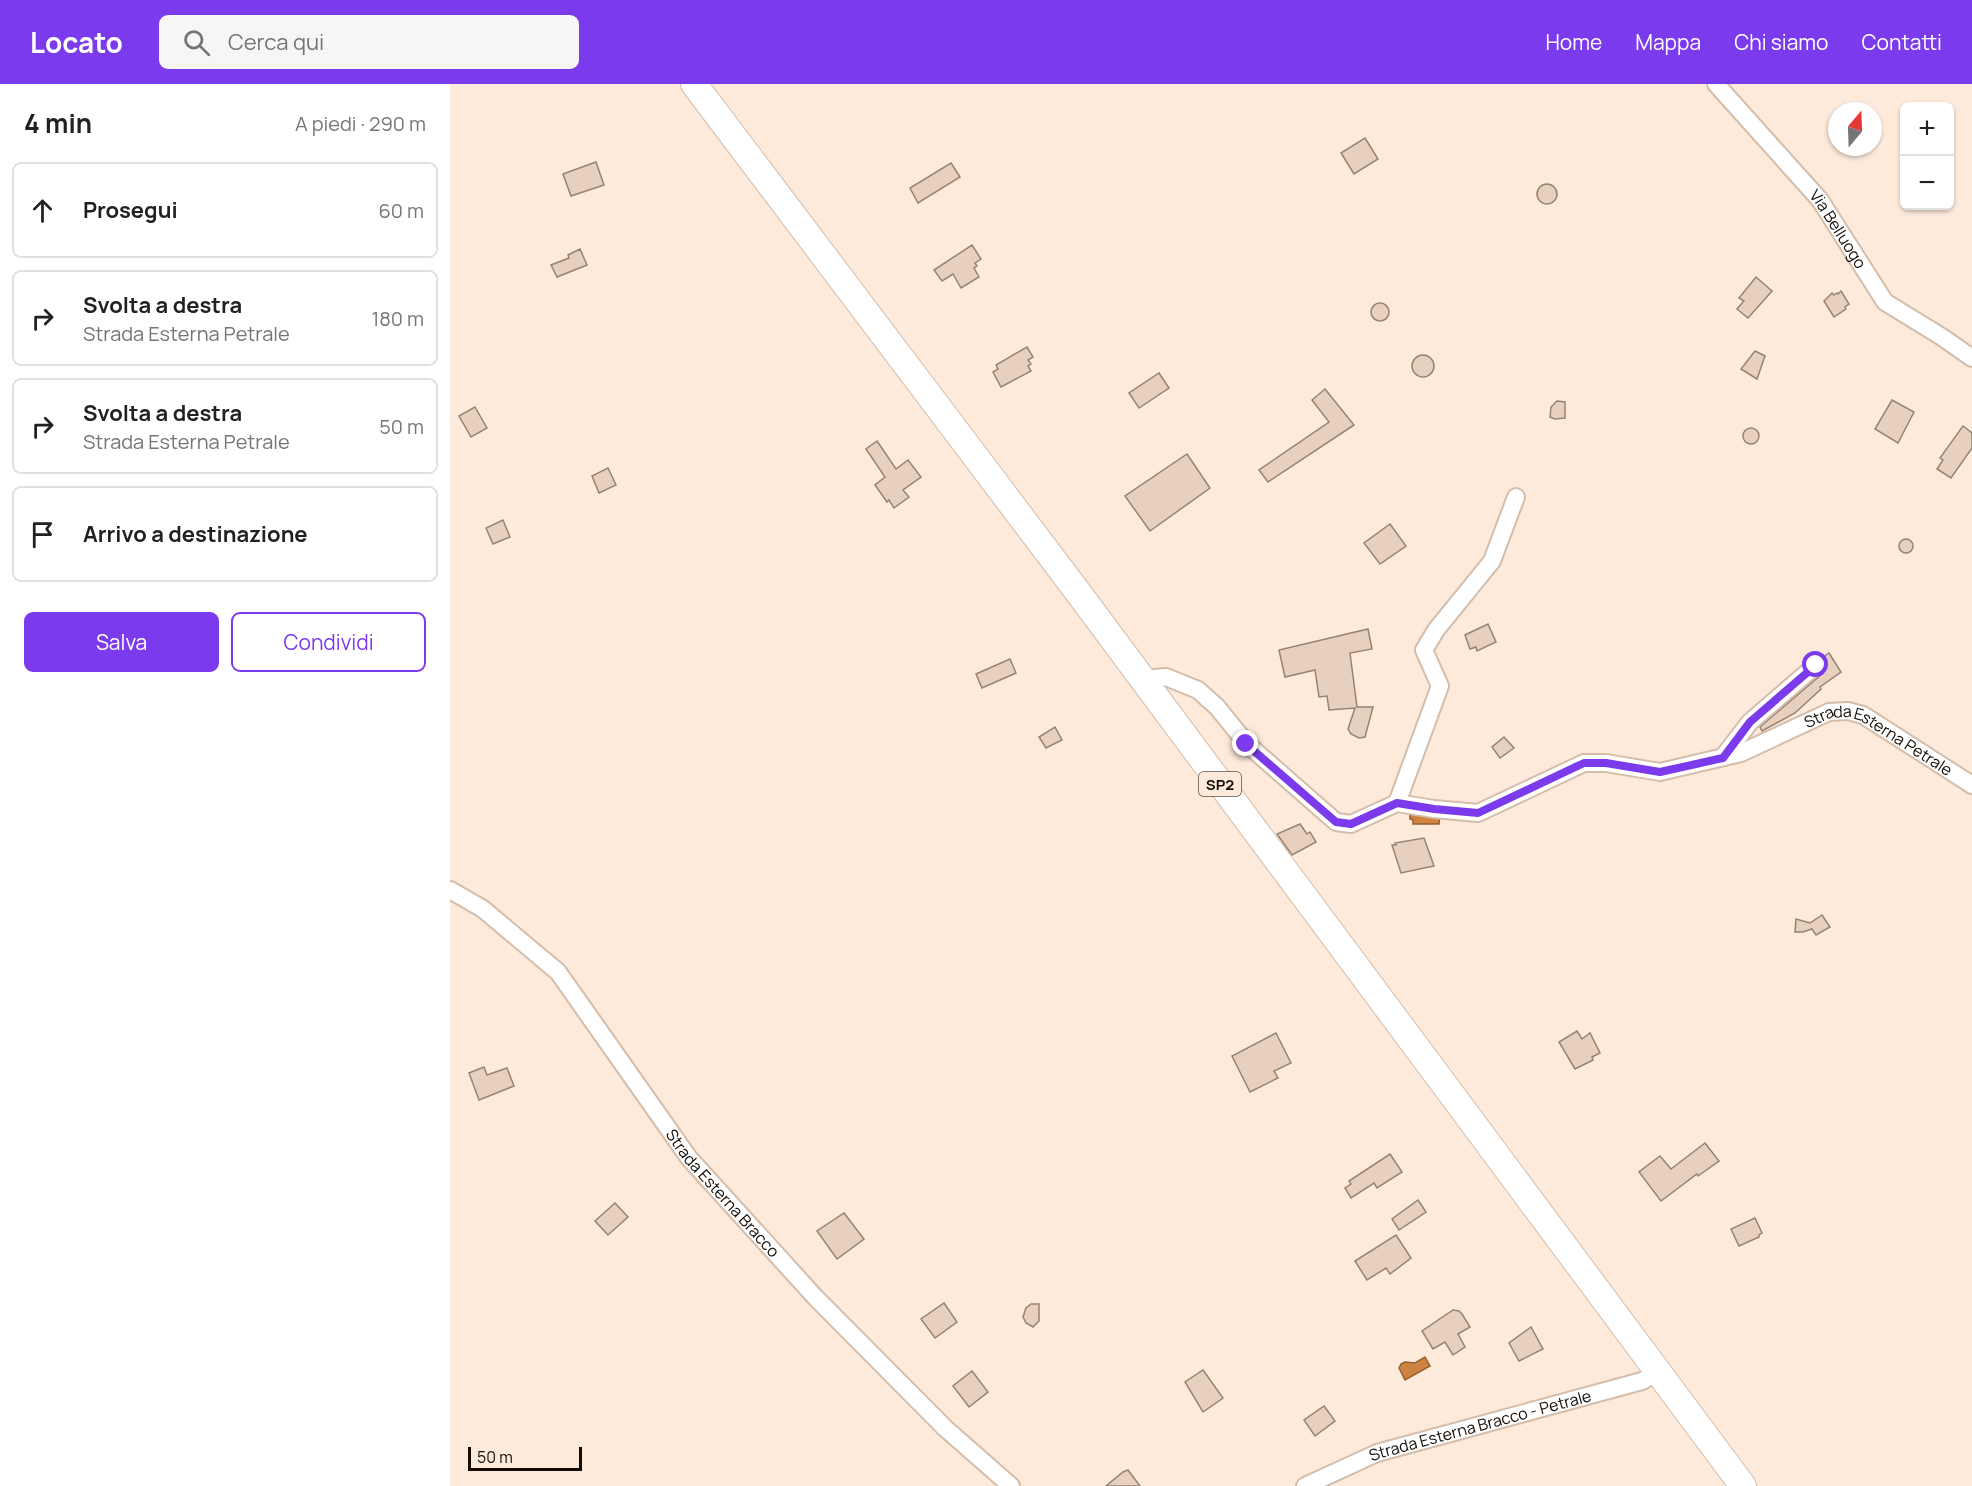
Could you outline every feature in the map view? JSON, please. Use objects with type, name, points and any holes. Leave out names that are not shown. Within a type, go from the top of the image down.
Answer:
[{"type":"main road","name":"SP2","points":[[694,84],[1142,679],[1743,1486]]},
{"type":"street","name":"Via Belluogo","points":[[1716,84],[1820,200],[1885,302],[1972,358]]},
{"type":"street","points":[[1142,679],[1166,677],[1198,690],[1217,707],[1246,744],[1336,822],[1351,824],[1397,803],[1440,686],[1424,650],[1436,630],[1492,561],[1516,497]]},
{"type":"street","points":[[1723,758],[1750,722],[1816,665]]},
{"type":"street","name":"Strada Esterna Petrale","points":[[1397,803],[1478,813],[1584,763],[1606,763],[1660,772],[1741,753],[1829,712],[1848,711],[1863,715],[1972,785]]},
{"type":"street","name":"Strada Esterna Bracco","points":[[450,890],[483,909],[558,972],[689,1158],[815,1297],[945,1428],[1011,1486]]},
{"type":"street","name":"Strada Esterna Bracco - Petrale","points":[[1305,1486],[1377,1453],[1642,1381],[1658,1372]]},
{"type":"shaded area","points":[[1410,813],[1440,814],[1439,824],[1413,824]]},
{"type":"shaded area","points":[[1425,1357],[1430,1366],[1405,1380],[1399,1368],[1401,1364],[1415,1363]]},
{"type":"building","points":[[1365,138],[1378,159],[1354,174],[1341,153]]},
{"type":"building","points":[[596,162],[604,185],[571,196],[563,174]]},
{"type":"building","points":[[951,163],[960,177],[918,203],[910,188]]},
{"type":"building","points":[[1547,184],[1554,187],[1557,194],[1554,201],[1547,204],[1540,201],[1537,194],[1540,187]]},
{"type":"building","points":[[972,245],[981,259],[975,263],[977,266],[974,268],[979,277],[961,288],[953,274],[942,281],[934,270]]},
{"type":"building","points":[[580,249],[587,265],[557,277],[551,265],[569,258],[568,255]]},
{"type":"building","points":[[1756,277],[1772,291],[1748,318],[1737,309],[1744,301],[1739,298]]},
{"type":"building","points":[[1841,291],[1849,304],[1845,307],[1846,309],[1834,317],[1824,301],[1832,293],[1834,295]]},
{"type":"building","points":[[1376,303],[1384,303],[1389,308],[1387,319],[1376,321],[1371,316],[1371,308]]},
{"type":"building","points":[[1027,347],[1033,357],[1028,360],[1031,364],[1028,366],[1031,371],[1001,387],[993,372],[998,369],[996,365]]},
{"type":"building","points":[[1755,351],[1765,356],[1757,379],[1741,369]]},
{"type":"building","points":[[1423,355],[1431,358],[1434,366],[1431,374],[1423,377],[1415,374],[1412,366],[1415,358]]},
{"type":"building","points":[[1159,373],[1169,388],[1139,408],[1129,393]]},
{"type":"building","points":[[1325,389],[1354,425],[1268,482],[1259,470],[1329,422],[1312,400]]},
{"type":"building","points":[[1892,400],[1914,412],[1898,443],[1875,429]]},
{"type":"building","points":[[1557,401],[1565,402],[1565,418],[1550,417],[1551,407]]},
{"type":"building","points":[[475,407],[487,428],[471,437],[459,416]]},
{"type":"building","points":[[1963,426],[1972,433],[1972,448],[1951,478],[1937,469],[1943,460],[1940,458]]},
{"type":"building","points":[[1751,428],[1757,430],[1759,436],[1757,442],[1751,444],[1745,442],[1743,436],[1745,430]]},
{"type":"building","points":[[877,441],[896,469],[908,460],[921,477],[903,490],[909,497],[894,508],[875,485],[885,477],[866,449]]},
{"type":"building","points":[[1187,454],[1210,488],[1150,531],[1125,496]]},
{"type":"building","points":[[608,468],[616,485],[599,493],[592,476]]},
{"type":"building","points":[[503,520],[510,537],[493,544],[486,528]]},
{"type":"building","points":[[1390,524],[1406,546],[1380,564],[1364,543]]},
{"type":"building","points":[[1903,539],[1909,539],[1913,546],[1909,553],[1903,553],[1899,549],[1899,543]]},
{"type":"building","points":[[1488,624],[1496,642],[1477,651],[1476,647],[1470,649],[1465,635]]},
{"type":"building","points":[[1368,629],[1372,649],[1350,653],[1357,707],[1373,707],[1365,737],[1359,738],[1351,734],[1348,729],[1355,708],[1329,710],[1327,696],[1319,697],[1315,670],[1285,677],[1279,650]]},
{"type":"building","points":[[1829,653],[1841,672],[1820,687],[1821,689],[1795,713],[1762,731],[1760,727],[1823,673],[1826,664],[1823,657]]},
{"type":"building","points":[[1010,659],[1016,673],[982,688],[976,674]]},
{"type":"building","points":[[1055,727],[1062,740],[1046,748],[1039,737]]},
{"type":"building","points":[[1504,737],[1514,748],[1500,758],[1492,747]]},
{"type":"building","points":[[1300,824],[1307,834],[1310,832],[1316,842],[1292,855],[1277,834]]},
{"type":"building","points":[[1424,838],[1434,866],[1401,873],[1392,845]]},
{"type":"building","points":[[1822,915],[1830,927],[1816,935],[1812,929],[1795,932],[1796,919],[1810,923]]},
{"type":"building","points":[[1577,1031],[1582,1039],[1590,1033],[1600,1053],[1592,1057],[1593,1060],[1575,1069],[1559,1042]]},
{"type":"building","points":[[1276,1033],[1291,1063],[1274,1071],[1278,1078],[1250,1092],[1232,1056]]},
{"type":"building","points":[[484,1067],[487,1075],[507,1068],[514,1086],[479,1100],[469,1073]]},
{"type":"building","points":[[1705,1143],[1719,1161],[1661,1201],[1639,1172],[1660,1156],[1671,1169]]},
{"type":"building","points":[[1390,1154],[1402,1172],[1377,1188],[1374,1183],[1351,1198],[1345,1188],[1351,1184],[1349,1181]]},
{"type":"building","points":[[1418,1200],[1426,1212],[1399,1230],[1392,1219]]},
{"type":"building","points":[[615,1203],[628,1217],[608,1235],[595,1221]]},
{"type":"building","points":[[844,1213],[864,1239],[837,1259],[817,1231]]},
{"type":"building","points":[[1755,1218],[1762,1233],[1759,1237],[1739,1246],[1731,1229]]},
{"type":"building","points":[[1396,1235],[1411,1258],[1390,1274],[1386,1268],[1367,1280],[1355,1261]]},
{"type":"building","points":[[944,1303],[957,1322],[935,1338],[921,1319]]},
{"type":"building","points":[[1031,1304],[1039,1304],[1039,1321],[1033,1327],[1026,1323],[1023,1317],[1026,1308]]},
{"type":"building","points":[[1453,1310],[1462,1314],[1470,1327],[1458,1334],[1465,1347],[1453,1355],[1445,1342],[1433,1349],[1422,1331]]},
{"type":"building","points":[[1531,1327],[1543,1349],[1519,1361],[1509,1343]]},
{"type":"building","points":[[1203,1370],[1223,1398],[1203,1412],[1185,1382]]},
{"type":"building","points":[[972,1371],[988,1392],[969,1407],[953,1386]]},
{"type":"building","points":[[1324,1406],[1335,1421],[1315,1436],[1304,1420]]},
{"type":"building","points":[[1128,1470],[1140,1486],[1106,1486],[1123,1472]]},
{"type":"route","points":[[1246,744],[1336,822],[1351,824],[1397,803],[1478,813],[1584,763],[1606,763],[1660,772],[1723,758],[1750,722],[1816,665]]}]
